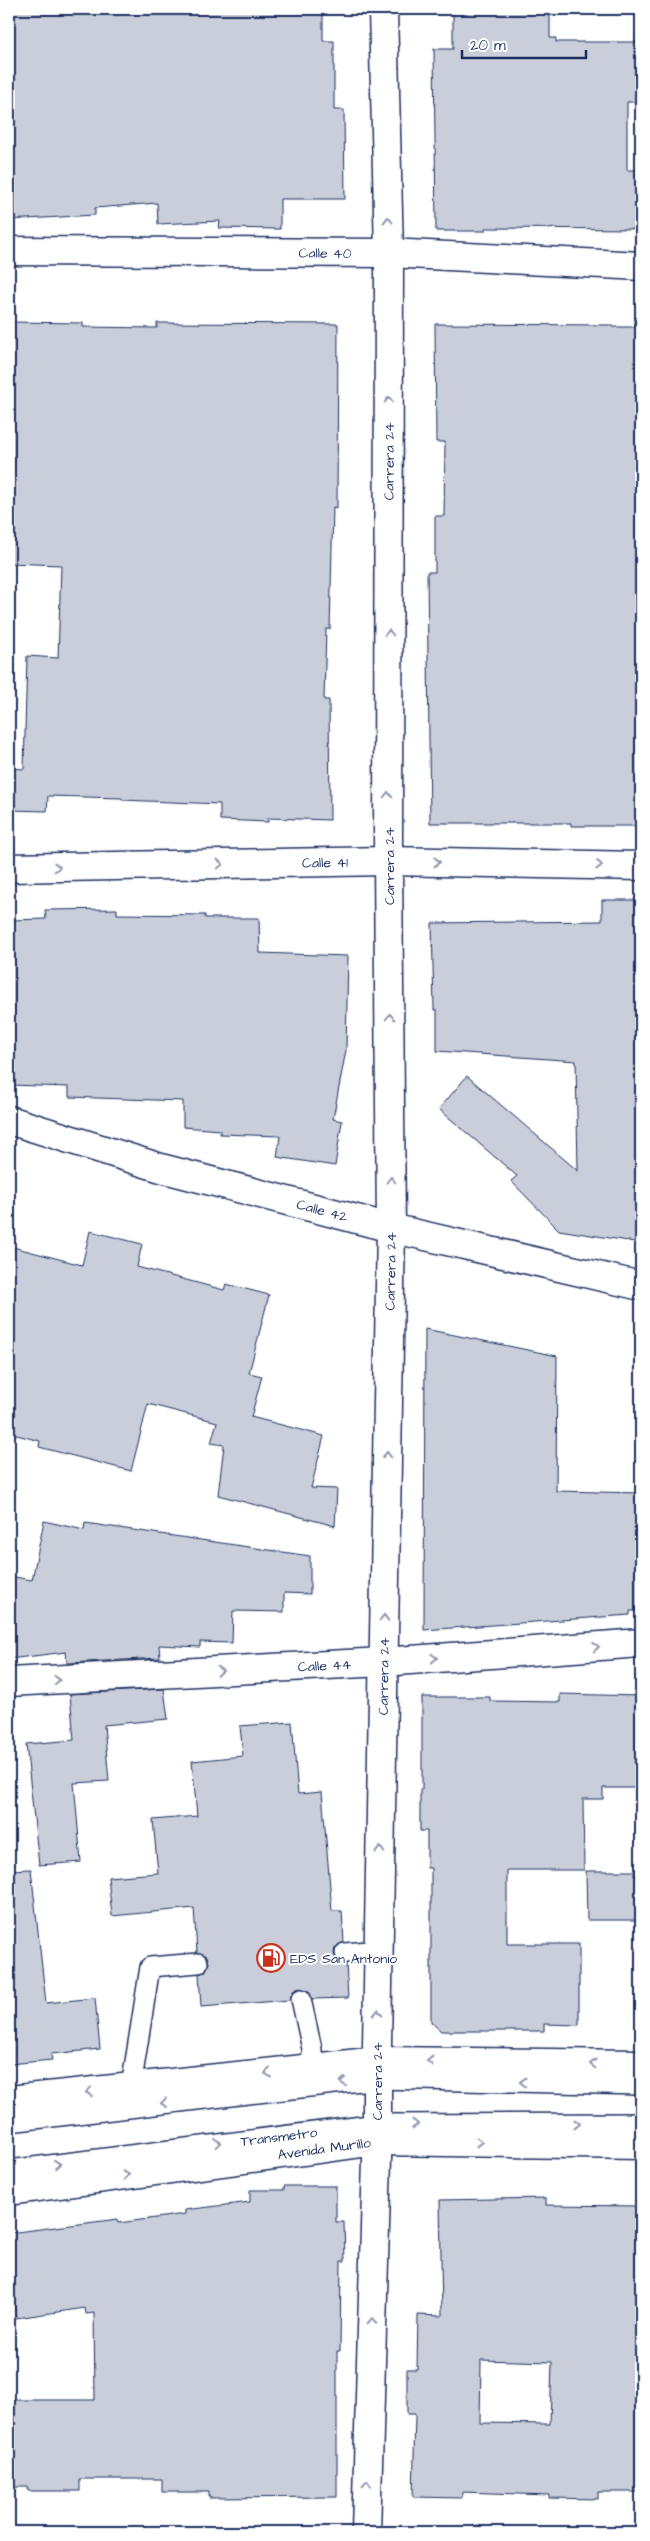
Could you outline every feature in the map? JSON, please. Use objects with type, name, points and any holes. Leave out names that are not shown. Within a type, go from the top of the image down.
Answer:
[{"type":"street","name":"Carrera 24","points":[[366,2532],[378,2133],[383,1662],[391,1228],[388,862],[389,253],[383,9]]},
{"type":"street","name":"Calle 40","points":[[9,251],[389,253],[641,266]]},
{"type":"street","name":"Calle 41","points":[[9,868],[388,862],[641,866]]},
{"type":"street","name":"Calle 42","points":[[9,1120],[161,1168],[391,1228],[641,1286]]},
{"type":"street","name":"Calle 44","points":[[9,1682],[383,1662],[641,1643]]},
{"type":"street","points":[[9,2100],[312,2068],[378,2070],[641,2064]]},
{"type":"street","name":"Avenida Murillo","points":[[9,2190],[378,2133],[641,2145]]},
{"type":"lane","points":[[345,1953],[379,1950]]},
{"type":"lane","points":[[131,2087],[150,1967],[198,1963]]},
{"type":"lane","points":[[301,1999],[312,2049],[312,2068]]},
{"type":"lane","points":[[9,2122],[378,2070],[641,2085]]},
{"type":"lane","name":"Transmetro","points":[[9,2170],[378,2133],[641,2123]]},
{"type":"building","points":[[9,9],[323,9],[323,41],[334,41],[334,110],[344,110],[345,199],[280,199],[280,229],[219,228],[220,221],[158,224],[157,203],[95,208],[95,215],[9,220]]},
{"type":"building","points":[[453,9],[550,9],[550,38],[556,38],[556,42],[641,42],[641,102],[627,102],[627,170],[641,170],[641,229],[485,228],[485,231],[436,231],[434,49],[453,49]]},
{"type":"building","points":[[9,322],[83,323],[83,327],[157,328],[157,323],[338,324],[337,508],[333,507],[330,629],[326,629],[324,700],[329,700],[330,820],[268,818],[268,822],[220,820],[220,804],[122,800],[122,798],[48,796],[47,811],[9,810],[9,768],[24,769],[27,656],[58,658],[61,565],[9,563]]},
{"type":"building","points":[[435,324],[612,325],[612,327],[641,327],[641,826],[571,826],[571,823],[430,823],[427,572],[435,572],[435,516],[444,516],[445,442],[436,442]]},
{"type":"building","points":[[602,900],[641,900],[641,1243],[559,1230],[511,1181],[517,1176],[439,1109],[467,1076],[578,1171],[576,1061],[437,1051],[437,1010],[434,1010],[432,923],[602,921]]},
{"type":"building","points":[[117,909],[117,914],[205,915],[205,918],[259,918],[260,953],[348,956],[346,1050],[333,1119],[342,1121],[335,1166],[277,1157],[280,1136],[220,1134],[220,1130],[183,1127],[183,1101],[69,1097],[69,1087],[9,1085],[9,920],[46,919],[45,910]]},
{"type":"building","points":[[90,1231],[142,1244],[137,1267],[224,1290],[226,1284],[269,1295],[249,1373],[262,1376],[251,1417],[324,1436],[311,1488],[337,1489],[335,1526],[218,1495],[224,1445],[211,1443],[217,1422],[148,1404],[131,1471],[39,1447],[40,1441],[9,1433],[9,1246],[82,1265]]},
{"type":"building","points":[[425,1329],[557,1356],[556,1491],[641,1493],[641,1611],[630,1611],[630,1615],[424,1630]]},
{"type":"building","points":[[44,1521],[84,1530],[85,1523],[310,1556],[310,1594],[284,1593],[284,1612],[233,1611],[232,1643],[200,1642],[200,1647],[159,1645],[160,1658],[67,1663],[66,1652],[9,1659],[9,1576],[32,1580]]},
{"type":"building","points":[[164,1689],[168,1719],[104,1725],[109,1781],[74,1783],[81,1862],[39,1865],[26,1744],[74,1740],[70,1694]]},
{"type":"building","points":[[560,1694],[641,1696],[641,1788],[603,1788],[603,1799],[583,1799],[584,1870],[507,1870],[507,1944],[579,1944],[579,2025],[544,2024],[544,2031],[441,2031],[431,2022],[431,1868],[427,1868],[427,1831],[420,1831],[422,1697],[490,1697],[490,1701],[560,1702]]},
{"type":"building","points":[[292,1722],[298,1794],[322,1792],[332,1911],[342,1911],[344,1942],[335,1948],[334,1954],[340,1963],[346,1964],[348,1998],[312,1999],[309,1991],[299,1988],[293,1991],[290,2000],[201,2007],[199,1974],[205,1972],[209,1963],[207,1956],[197,1952],[194,1908],[112,1916],[108,1877],[158,1873],[153,1820],[197,1816],[192,1761],[243,1756],[240,1726]]},
{"type":"building","points":[[31,1869],[46,2003],[95,1998],[100,2049],[51,2054],[52,2060],[9,2064],[9,1870]]},
{"type":"building","points":[[586,1871],[634,1871],[634,1876],[641,1876],[641,1920],[587,1920]]},
{"type":"building","points":[[284,2186],[336,2186],[336,2222],[344,2222],[345,2261],[341,2261],[340,2351],[337,2351],[337,2497],[209,2498],[209,2492],[162,2492],[162,2479],[80,2479],[80,2491],[28,2491],[28,2487],[9,2487],[9,2400],[95,2400],[94,2313],[86,2314],[85,2308],[16,2318],[9,2268],[9,2233],[118,2219],[119,2223],[185,2214],[185,2210],[250,2202],[250,2190],[284,2190]]},
{"type":"building","points":[[546,2198],[546,2205],[641,2206],[641,2492],[598,2492],[598,2499],[549,2498],[549,2495],[462,2492],[462,2498],[413,2497],[415,2414],[407,2414],[407,2369],[417,2369],[418,2315],[442,2316],[440,2200]],"holes":[[[481,2360],[552,2362],[550,2424],[480,2423]]]},
{"type":"place","name":"EDS San Antonio","points":[[271,1958]]}]
